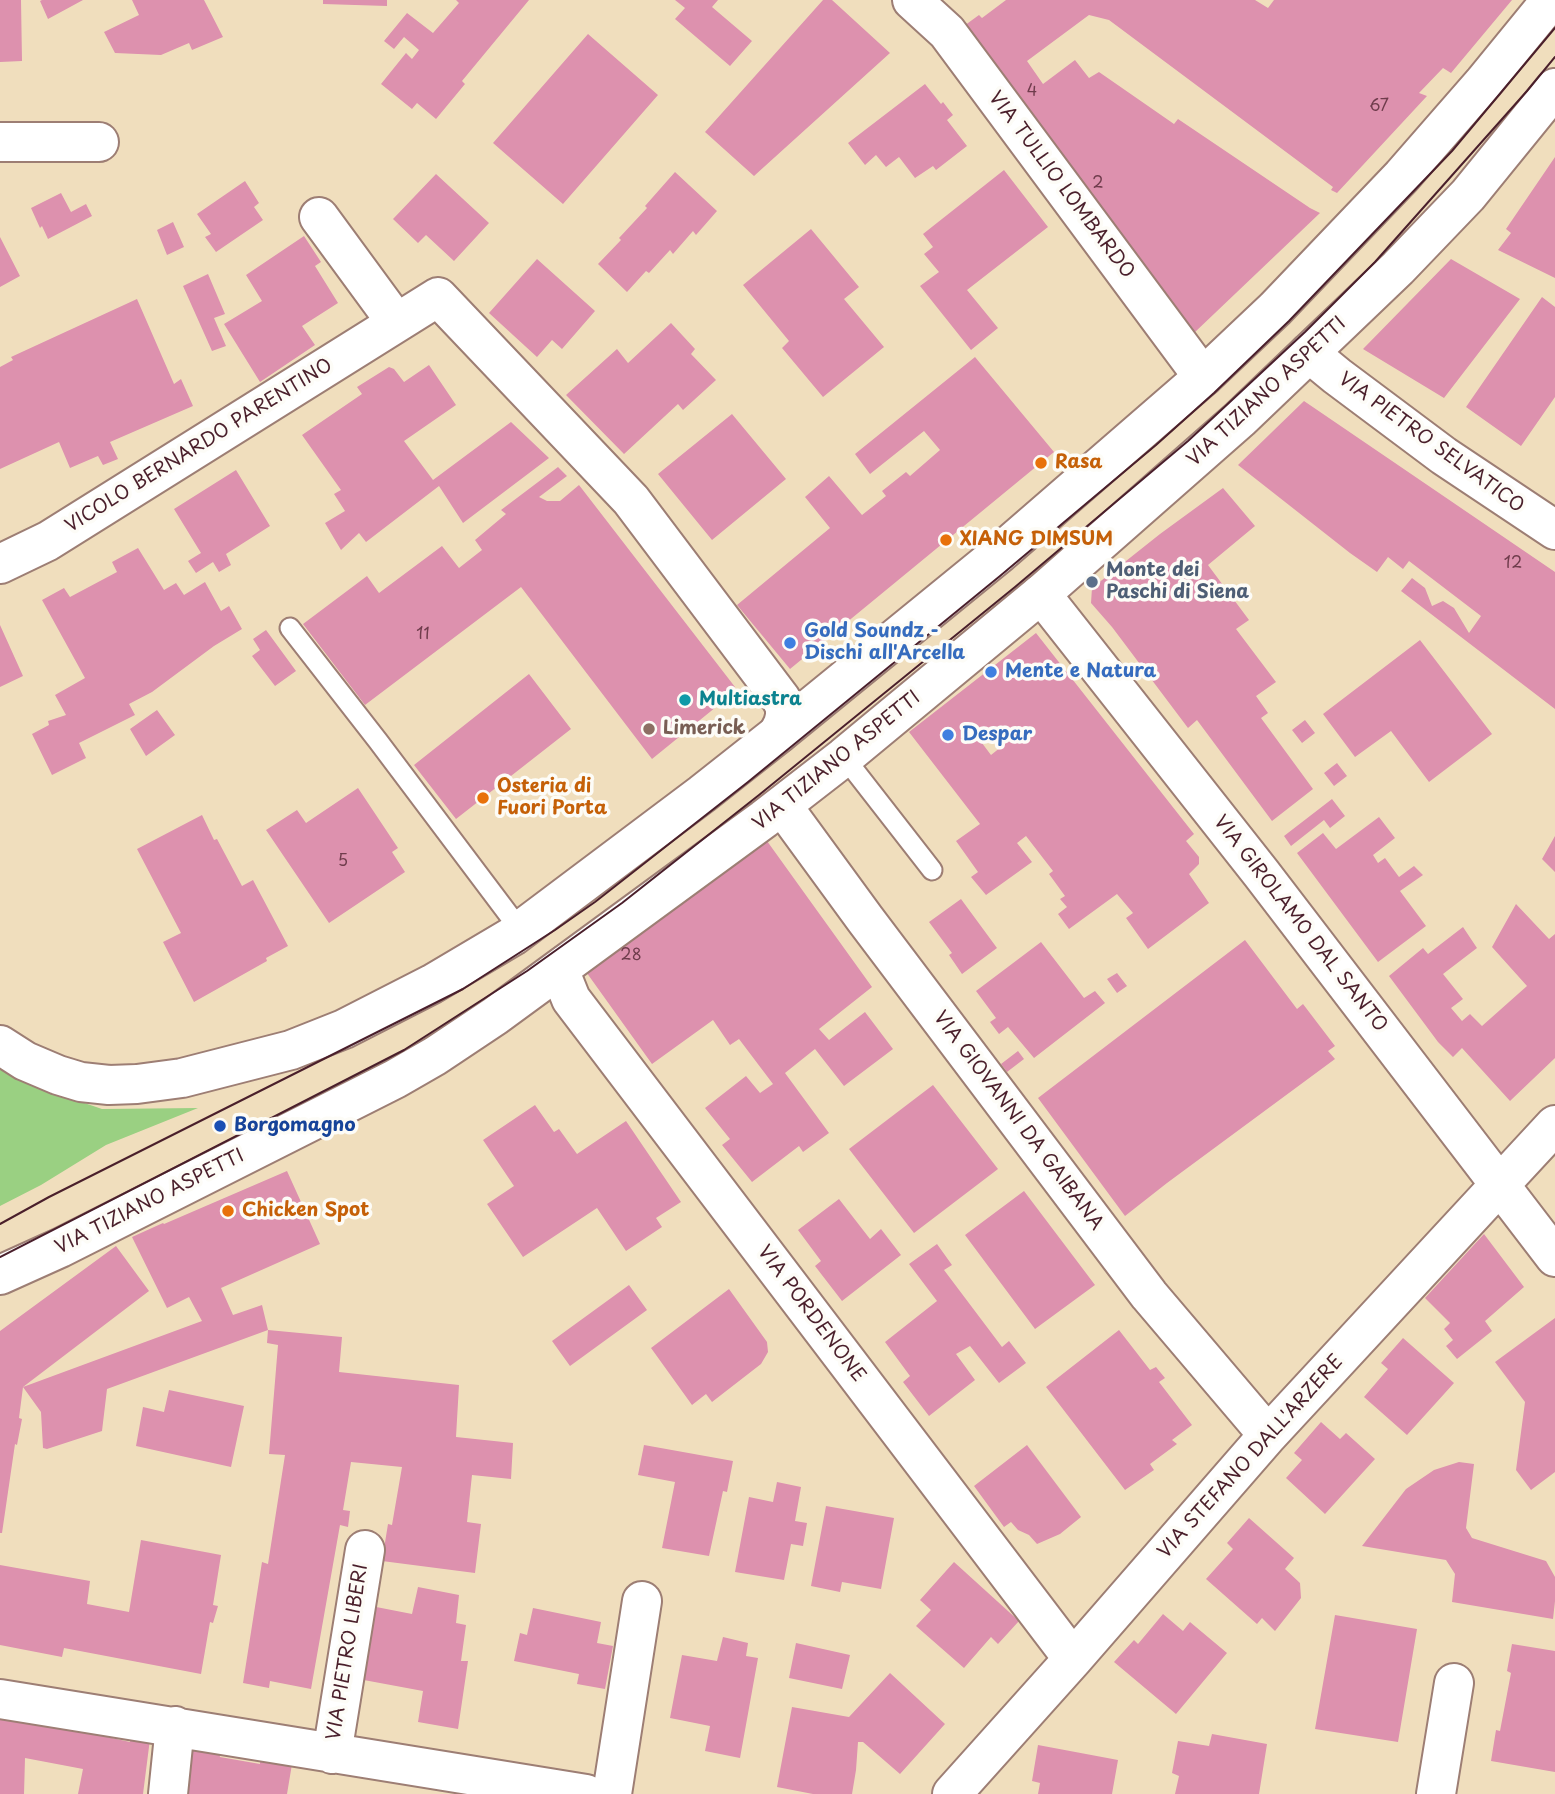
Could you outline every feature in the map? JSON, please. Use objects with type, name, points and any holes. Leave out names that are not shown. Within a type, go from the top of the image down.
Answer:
[{"type":"street","name":"VIA TULLIO LOMBARDO","points":[[912,0],[947,32],[1203,377]]},
{"type":"street","points":[[0,1045],[25,1061],[80,1083],[137,1084],[182,1078],[291,1050],[345,1029],[432,984],[521,931],[778,734],[1000,553],[1203,377],[1275,309],[1402,176],[1551,0]]},
{"type":"street","name":"VIA TIZIANO ASPETTI","points":[[0,1275],[60,1248],[395,1079],[435,1056],[495,1016],[792,798],[1041,594],[1221,437],[1398,268],[1468,195],[1555,88]]},
{"type":"street","points":[[0,142],[99,142]]},
{"type":"street","points":[[319,217],[396,322]]},
{"type":"street","name":"VICOLO BERNARDO PARENTINO","points":[[0,564],[48,541],[438,296],[631,500],[782,699],[785,716],[778,734]]},
{"type":"street","name":"VIA PIETRO SELVATICO","points":[[1309,353],[1444,456],[1555,530]]},
{"type":"street","name":"VIA GIROLAMO DAL SANTO","points":[[1041,594],[1262,873],[1555,1257]]},
{"type":"street","name":"VIA GIOVANNI DA GAIBANA","points":[[792,798],[788,810],[793,822],[1149,1295],[1268,1434]]},
{"type":"street","name":"VIA PORDENONE","points":[[565,965],[563,979],[571,999],[1073,1659]]},
{"type":"street","name":"VIA STEFANO DALL'ARZERE","points":[[952,1794],[1268,1434],[1555,1125]]},
{"type":"street","name":"VIA PIETRO LIBERI","points":[[332,1754],[365,1550]]},
{"type":"street","points":[[612,1794],[642,1601]]},
{"type":"street","points":[[1436,1794],[1454,1684]]},
{"type":"street","name":"VIA PIETRO LIBERI","points":[[0,1699],[586,1794]]},
{"type":"street","points":[[168,1794],[175,1726]]},
{"type":"lane","points":[[290,628],[521,931]]},
{"type":"lane","points":[[844,757],[932,870]]},
{"type":"green space","points":[[0,1065],[40,1088],[102,1109],[198,1108],[106,1145],[41,1185],[0,1206]]},
{"type":"building","points":[[0,0],[21,0],[22,61],[0,62]]},
{"type":"building","points":[[83,0],[48,19],[40,1]]},
{"type":"building","points":[[132,0],[204,0],[223,37],[192,50],[189,43],[161,55],[115,53],[104,32],[139,15]]},
{"type":"building","points":[[323,0],[387,0],[387,6],[323,4]]},
{"type":"building","points":[[456,0],[529,0],[462,81],[465,84],[436,119],[417,103],[412,109],[381,84],[406,53],[412,59],[419,50],[404,37],[394,49],[384,41],[407,13],[433,33],[459,3]]},
{"type":"building","points":[[675,0],[718,0],[712,7],[752,41],[730,66],[675,19],[685,8]]},
{"type":"building","points":[[823,0],[832,0],[890,53],[754,176],[705,132]]},
{"type":"building","points":[[1006,0],[1255,0],[1268,8],[1274,0],[1512,0],[1451,73],[1443,68],[1419,93],[1427,96],[1337,193],[1331,190],[1333,187],[1109,20],[1089,15],[1027,61],[1043,84],[1075,60],[1089,78],[1099,72],[1174,124],[1178,119],[1320,213],[1194,333],[957,31],[979,15],[982,18]]},
{"type":"building","points":[[588,34],[658,95],[563,204],[493,143]]},
{"type":"building","points":[[925,84],[953,115],[947,120],[967,146],[936,170],[933,166],[915,178],[899,157],[886,167],[876,155],[865,165],[848,143]]},
{"type":"building","points":[[1555,157],[1555,278],[1498,250],[1511,233],[1506,229]]},
{"type":"building","points":[[1004,170],[1048,227],[967,290],[998,328],[971,350],[920,286],[939,272],[924,254],[933,247],[923,234]]},
{"type":"building","points":[[675,172],[717,211],[696,235],[693,231],[673,254],[670,250],[627,292],[598,264],[621,240],[619,238]]},
{"type":"building","points":[[436,174],[489,223],[454,261],[426,235],[418,243],[393,219]]},
{"type":"building","points":[[245,181],[259,203],[254,207],[263,220],[216,252],[205,237],[211,234],[197,214]]},
{"type":"building","points":[[61,193],[71,212],[86,204],[92,216],[48,239],[31,208]]},
{"type":"building","points":[[173,222],[184,247],[167,255],[157,230]]},
{"type":"building","points":[[811,229],[859,287],[844,299],[884,347],[823,397],[782,348],[789,341],[743,285]]},
{"type":"building","points":[[304,236],[321,262],[315,266],[338,303],[302,326],[315,345],[260,382],[224,324],[262,301],[246,275]]},
{"type":"building","points":[[0,237],[20,276],[0,287]]},
{"type":"building","points":[[537,259],[595,311],[562,349],[552,340],[537,357],[489,313]]},
{"type":"building","points":[[1451,259],[1520,299],[1444,398],[1363,349]]},
{"type":"building","points":[[208,274],[225,314],[214,318],[226,346],[212,351],[183,286]]},
{"type":"building","points":[[1542,297],[1555,307],[1555,397],[1521,446],[1466,407]]},
{"type":"building","points":[[137,299],[174,384],[181,379],[193,406],[110,442],[118,459],[103,465],[98,456],[70,468],[59,442],[0,469],[0,367],[13,360],[11,357]]},
{"type":"building","points":[[671,323],[695,349],[691,354],[716,380],[683,410],[678,404],[624,454],[566,395],[617,349],[628,363]]},
{"type":"building","points":[[975,357],[1054,452],[790,669],[737,605],[830,528],[805,497],[829,476],[862,515],[886,496],[882,491],[906,472],[910,476],[940,450],[924,431],[870,474],[855,454]]},
{"type":"building","points":[[429,365],[456,405],[404,441],[433,480],[511,422],[549,458],[463,523],[439,486],[366,542],[359,533],[341,550],[325,523],[345,511],[334,494],[341,490],[302,435],[362,394],[357,387],[389,367],[394,369],[404,382]]},
{"type":"building","points":[[1304,401],[1555,572],[1555,709],[1401,591],[1412,578],[1425,588],[1432,606],[1443,601],[1454,608],[1469,633],[1481,616],[1409,561],[1403,569],[1388,557],[1377,572],[1238,465]]},
{"type":"building","points":[[732,414],[786,479],[712,540],[658,474]]},
{"type":"building","points":[[558,467],[567,476],[539,497],[547,501],[560,501],[579,485],[735,687],[732,694],[652,759],[521,587],[365,705],[303,624],[367,576],[379,593],[442,546],[459,568],[482,550],[475,540],[506,514],[501,510]]},
{"type":"building","points":[[236,470],[270,526],[226,554],[231,565],[219,572],[213,562],[196,573],[188,561],[201,553],[174,509]]},
{"type":"building","points":[[1223,488],[1255,526],[1208,565],[1249,620],[1236,629],[1276,682],[1256,696],[1268,713],[1261,718],[1313,789],[1272,821],[1197,720],[1188,728],[1091,603],[1092,588]]},
{"type":"building","points":[[138,548],[164,590],[176,583],[184,595],[205,582],[221,611],[229,606],[242,629],[214,646],[152,692],[129,704],[135,715],[79,743],[86,758],[52,775],[32,734],[49,725],[48,721],[66,715],[55,695],[85,678],[42,600],[64,588],[70,597],[117,572],[112,562]]},
{"type":"building","points":[[0,625],[23,676],[0,687]]},
{"type":"building","points":[[266,630],[296,671],[275,686],[252,656],[260,650],[253,639]]},
{"type":"building","points":[[1036,633],[1194,834],[1186,841],[1199,857],[1199,864],[1189,874],[1209,903],[1148,949],[1126,918],[1133,913],[1117,894],[1069,929],[1058,914],[1067,907],[1060,899],[1065,896],[1049,874],[1053,871],[1026,836],[1017,843],[1032,862],[986,895],[971,877],[978,872],[956,841],[980,824],[909,732]],"holes":[[[1003,726],[1011,739],[991,755],[982,743]]]},
{"type":"building","points":[[1420,640],[1492,734],[1429,782],[1391,731],[1355,757],[1323,714]]},
{"type":"building","points":[[529,674],[571,729],[456,819],[414,765]]},
{"type":"building","points":[[157,710],[175,735],[146,756],[130,729]]},
{"type":"building","points":[[1305,720],[1315,733],[1302,743],[1292,730]]},
{"type":"building","points":[[1337,763],[1347,776],[1334,786],[1324,773]]},
{"type":"building","points":[[358,788],[398,848],[392,852],[405,872],[329,923],[266,830],[297,810],[306,823]]},
{"type":"building","points":[[1332,799],[1345,816],[1330,828],[1324,820],[1291,846],[1284,836]]},
{"type":"building","points":[[202,815],[242,886],[253,880],[288,946],[266,958],[267,961],[194,1002],[163,942],[181,933],[137,849]]},
{"type":"building","points":[[1379,817],[1395,838],[1373,855],[1378,863],[1385,858],[1399,877],[1414,866],[1423,875],[1400,891],[1426,926],[1378,962],[1297,853],[1323,833],[1336,849]]},
{"type":"building","points":[[1555,836],[1555,872],[1542,859]]},
{"type":"building","points":[[767,841],[872,987],[819,1029],[829,1040],[865,1012],[893,1049],[844,1086],[815,1049],[785,1073],[829,1133],[803,1152],[799,1146],[752,1182],[722,1145],[730,1139],[705,1108],[746,1076],[760,1093],[773,1084],[739,1039],[730,1045],[713,1020],[652,1064],[584,969]]},
{"type":"building","points":[[961,899],[997,948],[962,974],[949,955],[952,953],[929,922]]},
{"type":"building","points":[[1516,904],[1549,939],[1555,934],[1555,1058],[1510,1101],[1462,1048],[1453,1057],[1438,1042],[1389,976],[1423,948],[1428,954],[1463,927],[1477,948],[1443,974],[1463,999],[1451,1008],[1462,1021],[1470,1014],[1482,1026],[1527,986],[1492,947]]},
{"type":"building","points":[[1245,940],[1297,1009],[1303,1004],[1335,1046],[1328,1051],[1335,1059],[1125,1216],[1038,1098]]},
{"type":"building","points":[[1041,942],[1084,998],[1095,991],[1105,1003],[1034,1058],[1008,1027],[999,1034],[990,1022],[996,1018],[976,991]]},
{"type":"building","points":[[1117,973],[1127,986],[1117,993],[1107,979]]},
{"type":"building","points":[[1018,1051],[1024,1059],[1007,1072],[1001,1064]]},
{"type":"building","points":[[933,1085],[998,1169],[914,1233],[849,1149]]},
{"type":"building","points":[[535,1105],[554,1132],[559,1129],[577,1154],[626,1121],[681,1202],[656,1218],[662,1227],[626,1251],[597,1208],[523,1257],[487,1204],[514,1186],[483,1140]]},
{"type":"building","points":[[287,1171],[320,1244],[221,1288],[233,1315],[262,1305],[268,1330],[107,1389],[102,1431],[47,1449],[43,1448],[41,1412],[23,1387],[202,1321],[189,1297],[167,1308],[132,1237]]},
{"type":"building","points":[[1024,1191],[1095,1285],[1035,1329],[965,1235]]},
{"type":"building","points":[[839,1199],[870,1239],[881,1229],[901,1255],[842,1301],[815,1266],[821,1261],[798,1230]]},
{"type":"building","points":[[1484,1234],[1524,1287],[1485,1321],[1492,1331],[1457,1359],[1446,1346],[1453,1340],[1444,1329],[1450,1323],[1425,1298]]},
{"type":"building","points":[[937,1244],[952,1265],[944,1270],[1002,1347],[1009,1341],[1026,1363],[999,1383],[970,1346],[956,1354],[975,1380],[929,1416],[903,1382],[910,1376],[885,1342],[937,1301],[909,1264]]},
{"type":"building","points":[[116,1246],[149,1291],[23,1387],[19,1418],[22,1419],[17,1445],[15,1444],[0,1533],[0,1331]]},
{"type":"building","points":[[629,1285],[647,1310],[570,1366],[552,1341]]},
{"type":"building","points":[[729,1289],[767,1342],[768,1352],[761,1364],[712,1402],[706,1394],[692,1405],[651,1348]]},
{"type":"building","points":[[1555,1318],[1555,1472],[1531,1490],[1516,1470],[1525,1402],[1495,1362]]},
{"type":"building","points":[[268,1330],[342,1337],[339,1372],[459,1385],[456,1437],[513,1443],[511,1479],[472,1475],[467,1522],[481,1524],[475,1573],[382,1561],[388,1524],[392,1525],[402,1467],[351,1462],[343,1510],[350,1511],[348,1527],[340,1525],[311,1689],[270,1681],[269,1688],[243,1683],[262,1562],[268,1564],[285,1455],[269,1454],[278,1345],[267,1343]]},
{"type":"building","points":[[1119,1330],[1150,1370],[1156,1367],[1165,1378],[1159,1382],[1192,1425],[1172,1440],[1177,1444],[1150,1464],[1154,1470],[1125,1490],[1046,1387]]},
{"type":"building","points":[[1403,1338],[1454,1383],[1407,1435],[1364,1397],[1388,1369],[1381,1363]]},
{"type":"building","points":[[169,1390],[244,1406],[231,1467],[136,1446],[143,1407],[164,1412]]},
{"type":"building","points":[[1321,1422],[1340,1439],[1346,1433],[1375,1459],[1325,1514],[1286,1478],[1302,1460],[1294,1453]]},
{"type":"building","points":[[644,1445],[733,1461],[727,1492],[723,1491],[709,1556],[662,1548],[675,1482],[638,1475]]},
{"type":"building","points":[[1027,1445],[1081,1517],[1060,1534],[1037,1544],[1011,1522],[1004,1527],[974,1486]]},
{"type":"building","points":[[1459,1462],[1474,1464],[1466,1528],[1472,1538],[1546,1561],[1555,1577],[1553,1619],[1452,1602],[1455,1574],[1446,1560],[1362,1546],[1406,1489],[1434,1470]]},
{"type":"building","points":[[777,1482],[801,1487],[795,1521],[807,1523],[803,1546],[791,1544],[784,1580],[735,1572],[749,1497],[773,1502]]},
{"type":"building","points":[[826,1506],[894,1518],[881,1589],[842,1582],[840,1592],[811,1586]]},
{"type":"building","points":[[1249,1518],[1294,1558],[1285,1569],[1300,1583],[1301,1598],[1275,1631],[1262,1618],[1257,1624],[1206,1579],[1233,1549],[1227,1543]]},
{"type":"building","points":[[141,1540],[221,1555],[213,1605],[218,1606],[213,1623],[210,1622],[201,1674],[64,1648],[62,1657],[0,1645],[0,1565],[90,1581],[87,1604],[129,1612]]},
{"type":"building","points":[[954,1562],[1019,1621],[998,1644],[991,1637],[964,1668],[916,1626],[931,1610],[920,1600]]},
{"type":"building","points":[[418,1587],[459,1595],[456,1623],[466,1625],[461,1661],[468,1661],[458,1729],[418,1722],[423,1691],[353,1678],[366,1605],[412,1614]]},
{"type":"building","points":[[533,1608],[601,1622],[597,1643],[613,1646],[605,1689],[577,1684],[579,1674],[514,1661],[520,1633],[527,1635]]},
{"type":"building","points":[[1163,1614],[1183,1631],[1190,1622],[1227,1653],[1176,1714],[1114,1662],[1134,1640],[1138,1644]]},
{"type":"building","points":[[1335,1615],[1417,1629],[1398,1742],[1315,1729]]},
{"type":"building","points":[[723,1637],[748,1643],[746,1656],[758,1658],[740,1758],[705,1751],[710,1726],[670,1718],[682,1655],[717,1661]]},
{"type":"building","points":[[796,1643],[850,1655],[842,1689],[789,1678]]},
{"type":"building","points":[[1512,1644],[1555,1651],[1555,1772],[1491,1761],[1496,1730],[1500,1731],[1511,1673],[1507,1671]]},
{"type":"building","points":[[890,1673],[945,1724],[900,1774],[863,1742],[858,1742],[852,1794],[813,1794],[777,1787],[792,1707],[849,1717]]},
{"type":"building","points":[[0,1709],[48,1724],[130,1742],[131,1736],[150,1739],[143,1794],[78,1794],[83,1769],[25,1758],[24,1794],[0,1794]]},
{"type":"building","points":[[1212,1734],[1267,1744],[1259,1794],[1175,1794],[1179,1776],[1172,1773],[1178,1741],[1209,1746]]},
{"type":"building","points":[[1038,1745],[1118,1760],[1112,1794],[1038,1794],[1040,1783],[1032,1781]]},
{"type":"building","points":[[189,1746],[219,1752],[220,1757],[260,1764],[260,1759],[292,1764],[287,1794],[181,1794]]},
{"type":"tram line","points":[[0,1224],[463,989],[595,902],[748,782],[1000,576],[1214,393],[1289,321],[1452,151],[1555,28]]},
{"type":"tram line","points":[[0,1257],[404,1050],[527,971],[622,903],[1015,587],[1188,441],[1305,332],[1375,262],[1555,57]]},
{"type":"place","name":"Rasa","points":[[1041,463]]},
{"type":"place","name":"XIANG DIMSUM","points":[[946,540]]},
{"type":"place","name":"Monte dei Paschi di Siena","points":[[1092,582]]},
{"type":"place","name":"Gold Soundz - Dischi all'Arcella","points":[[790,643]]},
{"type":"place","name":"Mente e Natura","points":[[991,672]]},
{"type":"place","name":"Multiastra","points":[[685,700]]},
{"type":"place","name":"Limerick","points":[[649,729]]},
{"type":"place","name":"Despar","points":[[948,735]]},
{"type":"place","name":"Osteria di Fuori Porta","points":[[483,798]]},
{"type":"place","name":"Borgomagno","points":[[220,1126]]},
{"type":"place","name":"Chicken Spot","points":[[228,1211]]}]
